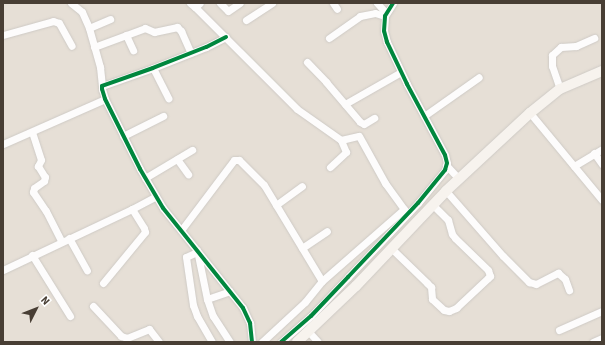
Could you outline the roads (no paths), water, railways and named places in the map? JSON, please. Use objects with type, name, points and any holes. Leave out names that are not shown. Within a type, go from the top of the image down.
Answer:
[{"type":"street","points":[[71,3],[82,12],[89,28],[100,67],[105,99],[145,178],[165,210],[182,229],[230,291],[247,316],[252,330],[252,342]]},
{"type":"street","points":[[220,3],[228,11],[240,3]]},
{"type":"street","points":[[246,20],[272,3]]},
{"type":"street","points":[[377,3],[385,14]]},
{"type":"street","points":[[262,342],[305,302],[322,281],[437,182],[446,165],[445,155],[401,72],[387,42],[384,31],[385,14],[393,3]]},
{"type":"street","points":[[195,4],[297,109],[341,140],[346,152],[330,167]]},
{"type":"street","points":[[329,38],[360,16],[375,13],[385,14]]},
{"type":"street","points":[[89,28],[110,19]]},
{"type":"street","points":[[3,35],[53,20],[59,23],[72,46]]},
{"type":"street","points":[[94,47],[145,28],[154,32],[177,27],[181,30],[191,53]]},
{"type":"street","points":[[126,35],[133,50]]},
{"type":"street","points":[[102,86],[154,68],[226,37]]},
{"type":"street","points":[[560,89],[552,66],[552,55],[560,47],[576,46],[594,38]]},
{"type":"street","points":[[307,62],[363,123],[367,123],[374,118]]},
{"type":"street","points":[[154,68],[168,98]]},
{"type":"street","points":[[297,342],[309,332],[446,191],[530,113],[560,89],[602,71]]},
{"type":"street","points":[[345,104],[401,72]]},
{"type":"street","points":[[424,116],[479,77]]},
{"type":"street","points":[[3,144],[105,99]]},
{"type":"street","points":[[530,113],[602,200]]},
{"type":"street","points":[[123,136],[163,116]]},
{"type":"street","points":[[32,132],[41,160],[38,166],[45,180],[34,188],[33,192],[46,211],[61,241]]},
{"type":"street","points":[[341,140],[357,135],[361,139],[385,183],[405,211]]},
{"type":"street","points":[[574,166],[602,149]]},
{"type":"street","points":[[145,178],[192,150]]},
{"type":"street","points":[[594,153],[602,164]]},
{"type":"street","points":[[177,158],[188,174]]},
{"type":"street","points":[[182,229],[234,160],[239,160],[259,180],[322,281]]},
{"type":"street","points":[[446,165],[459,179]]},
{"type":"street","points":[[276,205],[302,186]]},
{"type":"street","points":[[446,191],[503,256],[529,282],[536,284],[558,273],[565,278],[569,290]]},
{"type":"street","points":[[3,270],[61,241],[132,209],[156,196]]},
{"type":"street","points":[[391,248],[427,283],[431,288],[432,299],[444,310],[456,308],[490,276],[488,270],[455,238],[452,234],[448,220],[433,204]]},
{"type":"street","points":[[103,283],[145,232],[132,209]]},
{"type":"street","points":[[281,342],[311,316],[405,211]]},
{"type":"street","points":[[302,248],[327,231]]},
{"type":"street","points":[[69,238],[87,270]]},
{"type":"street","points":[[197,250],[207,300],[214,316],[230,342]]},
{"type":"street","points":[[197,250],[186,257],[193,305],[197,316],[212,342]]},
{"type":"street","points":[[32,255],[70,316]]},
{"type":"street","points":[[207,300],[230,291]]},
{"type":"street","points":[[92,306],[121,336],[127,338],[149,330],[159,342]]},
{"type":"street","points":[[559,330],[602,311]]},
{"type":"street","points":[[309,332],[318,342]]},
{"type":"street","points":[[592,342],[602,338]]}]
